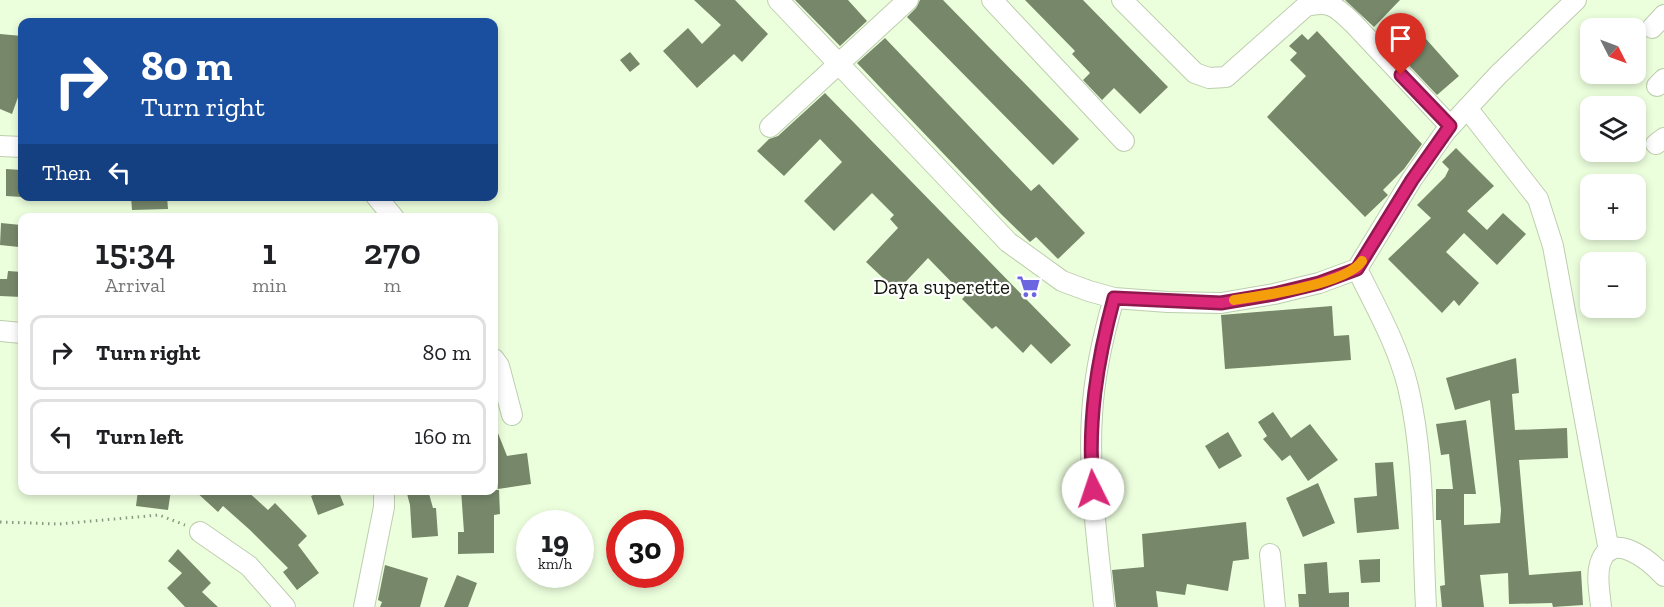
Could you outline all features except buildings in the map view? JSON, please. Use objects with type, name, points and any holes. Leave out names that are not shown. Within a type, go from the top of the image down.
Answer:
[{"type":"street","points":[[778,0],[837,65],[1008,242],[1062,281],[1114,298],[1221,303],[1319,283],[1357,269],[1412,180],[1450,126],[1576,0]]},
{"type":"street","points":[[770,127],[908,0]]},
{"type":"street","points":[[992,0],[1124,141]]},
{"type":"street","points":[[1122,0],[1195,74],[1209,78],[1226,76],[1306,6],[1322,2],[1338,9],[1353,23],[1450,126]]},
{"type":"street","points":[[1467,108],[1538,199],[1553,246],[1609,551]]},
{"type":"street","points":[[0,146],[18,147]]},
{"type":"street","points":[[380,201],[390,213]]},
{"type":"street","points":[[1357,269],[1393,343],[1408,386],[1417,438],[1426,607]]},
{"type":"street","points":[[1104,607],[1091,465],[1092,415],[1097,366],[1114,298]]},
{"type":"street","points":[[0,331],[18,333]]},
{"type":"street","points":[[498,365],[512,415]]},
{"type":"street","points":[[364,607],[384,507],[384,495]]},
{"type":"street","points":[[200,532],[249,566],[285,607]]},
{"type":"street","points":[[1601,607],[1600,563],[1609,551],[1623,547],[1639,553],[1664,576]]},
{"type":"street","points":[[1270,555],[1275,607]]},
{"type":"path","points":[[0,522],[59,524],[159,515],[200,532]]},
{"type":"slow traffic","points":[[1234,300],[1274,294],[1319,283],[1357,269],[1362,261]]},
{"type":"place","name":"Daya superette","points":[[1028,286]]},
{"type":"route","points":[[1093,489],[1092,415],[1097,366],[1114,298],[1221,303],[1319,283],[1357,269],[1412,180],[1450,126],[1401,75]]}]
